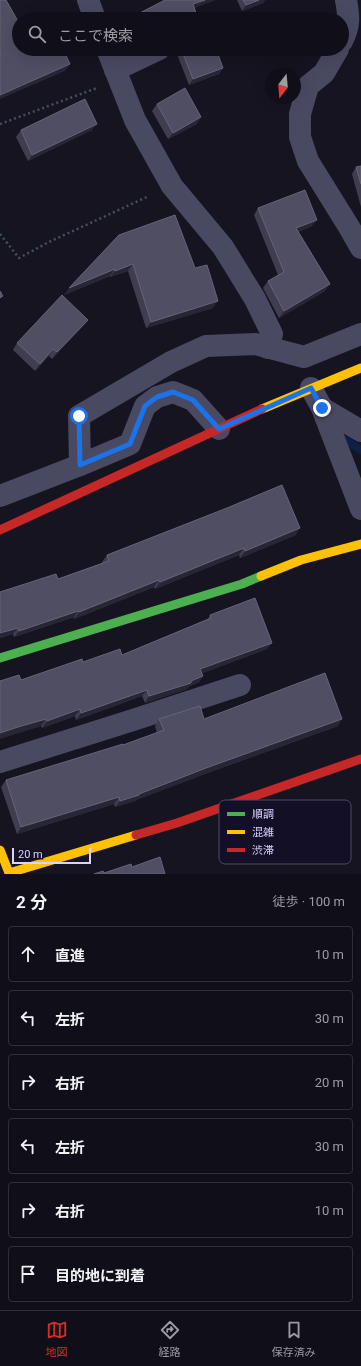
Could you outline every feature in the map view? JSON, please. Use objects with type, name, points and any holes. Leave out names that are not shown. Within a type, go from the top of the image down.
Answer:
[{"type":"street","points":[[88,0],[92,12]]},
{"type":"street","points":[[346,0],[348,12]]},
{"type":"street","points":[[110,56],[135,120],[172,186],[223,247],[255,299],[272,334],[268,348]]},
{"type":"street","points":[[117,75],[148,56]]},
{"type":"street","points":[[334,56],[324,73],[308,86],[300,114],[300,137],[308,161],[361,248]]},
{"type":"street","points":[[80,465],[79,416],[171,362],[206,346],[255,344],[304,358],[361,334]]},
{"type":"street","points":[[0,530],[219,429],[311,388],[361,368]]},
{"type":"street","points":[[311,388],[322,408],[361,509]]},
{"type":"street","points":[[0,496],[130,444],[145,406],[157,397],[173,392],[193,400],[219,429]]},
{"type":"street","points":[[322,408],[361,431]]},
{"type":"street","points":[[0,658],[234,587],[301,560],[361,544]]},
{"type":"street","points":[[0,762],[240,685]]},
{"type":"street","points":[[243,800],[361,759]]},
{"type":"street","points":[[0,850],[9,874],[177,823],[219,808]]},
{"type":"path","points":[[0,124],[117,75]]},
{"type":"path","points":[[0,234],[19,258],[50,242],[172,186]]},
{"type":"building","points":[[0,0],[6,0],[13,12],[12,56],[66,56],[70,64],[0,95]]},
{"type":"building","points":[[165,0],[205,0],[193,4],[196,12],[142,12]]},
{"type":"building","points":[[243,0],[259,0],[246,5]]},
{"type":"building","points":[[184,56],[219,56],[223,68],[193,79]]},
{"type":"building","points":[[185,88],[201,117],[173,133],[157,104]]},
{"type":"building","points":[[85,99],[97,124],[32,155],[21,130]]},
{"type":"building","points":[[361,166],[361,184],[356,167]]},
{"type":"building","points":[[305,190],[317,220],[296,228],[330,284],[284,311],[268,281],[284,272],[258,208]]},
{"type":"building","points":[[175,215],[195,268],[207,265],[218,301],[151,322],[133,264],[115,271],[115,269],[69,288],[119,235]]},
{"type":"building","points":[[0,291],[3,296],[0,298]]},
{"type":"building","points":[[62,295],[88,320],[57,352],[53,349],[40,364],[17,343]]},
{"type":"building","points":[[282,485],[300,528],[245,551],[244,548],[160,582],[159,580],[79,612],[78,611],[19,631],[18,628],[0,633],[0,592],[56,574],[58,579],[109,561],[107,555]]},
{"type":"building","points":[[255,598],[272,643],[200,669],[203,676],[191,681],[191,683],[149,696],[147,690],[81,713],[80,709],[47,721],[46,719],[0,733],[0,681],[19,675],[21,680],[82,659],[83,662],[120,649],[122,655],[211,618],[210,615]]},
{"type":"building","points":[[325,673],[342,719],[206,768],[139,795],[120,801],[119,797],[21,827],[6,780],[123,745],[164,730],[159,719],[200,706],[204,719]]},
{"type":"building","points":[[160,857],[165,874],[94,874],[103,871],[104,873],[131,864],[132,867]]},
{"type":"waterway","points":[[339,436],[361,450]]},
{"type":"traffic: fast","points":[[0,658],[242,584],[261,576]]},
{"type":"traffic: slow","points":[[262,409],[361,368]]},
{"type":"traffic: slow","points":[[261,576],[301,560],[361,544]]},
{"type":"traffic: slow","points":[[0,850],[9,873],[136,835]]},
{"type":"traffic: jam","points":[[0,530],[262,409]]},
{"type":"traffic: jam","points":[[243,800],[361,759]]},
{"type":"traffic: jam","points":[[136,835],[219,808]]},
{"type":"route","points":[[79,416],[80,465],[130,444],[145,406],[157,397],[173,392],[193,400],[219,429],[311,388],[322,408]]}]
